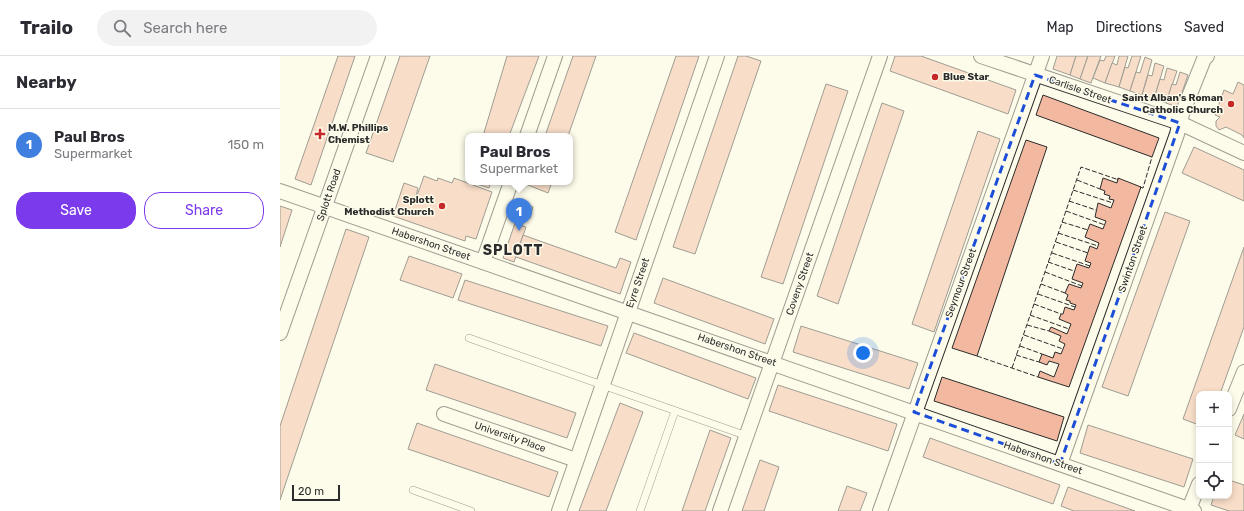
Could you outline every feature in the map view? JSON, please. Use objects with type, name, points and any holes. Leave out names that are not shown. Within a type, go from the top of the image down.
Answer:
[{"type":"street","name":"Splott Road","points":[[280,333],[378,56]]},
{"type":"street","points":[[528,133],[555,56]]},
{"type":"street","name":"Eyre Street","points":[[559,511],[717,56]]},
{"type":"street","name":"Coveny Street","points":[[720,511],[880,56]]},
{"type":"street","name":"Carlisle Street","points":[[981,56],[1180,123],[1244,154]]},
{"type":"street","name":"Seymour Street","points":[[880,511],[1042,56]]},
{"type":"street","name":"Swinton Street","points":[[1060,464],[1177,134],[1182,114],[1204,59],[1207,56]]},
{"type":"street","points":[[483,262],[510,185]]},
{"type":"street","name":"Habershon Street","points":[[280,191],[1192,510]]},
{"type":"street","points":[[1232,402],[1244,372]]},
{"type":"street","name":"University Place","points":[[444,414],[576,460]]},
{"type":"street","points":[[1192,510],[1196,495]]},
{"type":"lane","points":[[469,338],[747,436]]},
{"type":"lane","points":[[640,511],[675,411]]},
{"type":"lane","points":[[413,490],[472,511]]},
{"type":"highlighted area","points":[[1035,75],[1180,123],[1060,464],[914,412]]},
{"type":"building","points":[[338,56],[355,56],[311,185],[295,179]]},
{"type":"building","points":[[400,56],[430,56],[393,162],[366,153]]},
{"type":"building","points":[[507,56],[539,56],[510,133],[484,133]]},
{"type":"building","points":[[573,56],[596,56],[569,133],[546,133]]},
{"type":"building","points":[[676,56],[699,56],[636,240],[615,232]]},
{"type":"building","points":[[738,56],[746,56],[761,61],[695,254],[673,247]]},
{"type":"building","points":[[895,56],[921,56],[1016,90],[1008,114],[890,71]]},
{"type":"building","points":[[1057,56],[1076,56],[1070,75],[1053,69]]},
{"type":"building","points":[[1076,56],[1088,56],[1080,79],[1070,75]]},
{"type":"building","points":[[1088,56],[1101,56],[1091,83],[1080,79]]},
{"type":"building","points":[[1106,56],[1115,56],[1105,83],[1093,78],[1100,60],[1104,61]]},
{"type":"building","points":[[1119,56],[1128,56],[1119,87],[1105,83],[1112,63],[1117,65]]},
{"type":"building","points":[[1132,56],[1141,56],[1130,91],[1119,87],[1125,67],[1128,68]]},
{"type":"building","points":[[1145,57],[1152,60],[1142,95],[1130,91],[1136,72],[1140,73]]},
{"type":"building","points":[[1155,63],[1164,66],[1154,99],[1142,95],[1148,75],[1152,76]]},
{"type":"building","points":[[1167,68],[1177,71],[1166,103],[1154,99],[1160,79],[1164,80]]},
{"type":"building","points":[[1180,72],[1188,75],[1177,107],[1166,103],[1172,84],[1176,85]]},
{"type":"building","name":"Saint Alban's Roman Catholic Church","points":[[1238,82],[1244,85],[1244,138],[1242,135],[1226,127],[1219,130],[1216,126],[1216,121],[1220,117],[1215,115],[1224,90],[1233,94]]},
{"type":"building","points":[[826,84],[848,91],[783,284],[761,277]]},
{"type":"building","points":[[1043,95],[1159,138],[1152,157],[1036,115]]},
{"type":"building","points":[[882,103],[904,111],[838,304],[817,296]]},
{"type":"building","points":[[978,131],[1000,139],[934,332],[912,324]]},
{"type":"building","points":[[1026,140],[1047,147],[977,356],[952,348]]},
{"type":"building","points":[[1194,147],[1244,170],[1244,201],[1182,173]]},
{"type":"building","name":"Splott Methodist Church","points":[[424,176],[437,181],[438,178],[452,183],[454,178],[465,182],[465,185],[473,185],[492,192],[476,239],[466,236],[465,241],[393,216],[404,183],[418,188],[417,196]]},
{"type":"building","points":[[1103,178],[1117,183],[1118,178],[1141,187],[1069,387],[1038,377],[1040,371],[1054,377],[1059,364],[1049,361],[1047,365],[1039,362],[1042,354],[1053,358],[1055,352],[1061,354],[1065,344],[1059,341],[1061,336],[1049,331],[1051,327],[1067,334],[1071,324],[1059,319],[1061,314],[1063,314],[1065,307],[1074,310],[1076,305],[1066,300],[1068,295],[1065,293],[1069,284],[1081,288],[1083,283],[1072,279],[1077,264],[1089,268],[1091,263],[1085,261],[1090,246],[1097,249],[1099,243],[1085,237],[1090,224],[1103,229],[1106,221],[1095,217],[1098,203],[1111,208],[1114,200],[1109,199],[1110,196],[1104,194],[1105,191],[1100,189]]},
{"type":"building","points":[[480,185],[490,185],[489,188]]},
{"type":"building","points":[[528,185],[551,185],[548,193]]},
{"type":"building","points":[[522,203],[533,207],[530,218],[526,216],[522,226],[526,227],[514,262],[503,258]]},
{"type":"building","points":[[280,206],[292,210],[280,247]]},
{"type":"building","points":[[1165,212],[1190,221],[1128,396],[1102,387]]},
{"type":"building","points":[[346,229],[369,237],[280,500],[280,426]]},
{"type":"building","points":[[523,235],[616,268],[620,258],[631,262],[620,294],[516,257]]},
{"type":"building","points":[[1244,247],[1244,327],[1221,391],[1196,391],[1196,424],[1183,419]]},
{"type":"building","points":[[409,256],[462,274],[453,298],[400,280]]},
{"type":"building","points":[[663,278],[774,319],[765,344],[654,303]]},
{"type":"building","points":[[465,280],[608,326],[601,346],[458,300]]},
{"type":"building","points":[[801,326],[918,363],[909,389],[793,352]]},
{"type":"building","points":[[634,333],[756,378],[748,399],[626,353]]},
{"type":"building","points":[[435,364],[576,413],[567,438],[426,390]]},
{"type":"building","points":[[942,377],[1064,417],[1057,441],[934,401]]},
{"type":"building","points":[[778,385],[897,424],[888,451],[769,411]]},
{"type":"building","points":[[620,403],[643,412],[606,511],[579,511]]},
{"type":"building","points":[[1244,414],[1244,439],[1235,435]]},
{"type":"building","points":[[417,423],[558,472],[549,497],[408,449]]},
{"type":"building","points":[[1088,425],[1193,459],[1184,487],[1080,453]]},
{"type":"building","points":[[710,430],[731,438],[705,511],[682,511]]},
{"type":"building","points":[[930,438],[1060,485],[1053,504],[923,457]]},
{"type":"building","points":[[760,460],[779,467],[764,511],[742,511]]},
{"type":"building","points":[[1232,481],[1244,485],[1244,511],[1229,511],[1211,505],[1213,499],[1232,499]]},
{"type":"building","points":[[847,486],[867,493],[860,511],[838,511]]},
{"type":"building","points":[[1068,487],[1135,511],[1074,511],[1061,506]]},
{"type":"fence","points":[[1140,187],[1143,188],[1152,157]]},
{"type":"fence","points":[[1012,368],[1081,167],[1119,180]]},
{"type":"fence","points":[[1077,180],[1100,189]]},
{"type":"fence","points":[[1073,190],[1113,203]]},
{"type":"fence","points":[[1069,201],[1096,210]]},
{"type":"fence","points":[[1066,211],[1105,225]]},
{"type":"fence","points":[[1062,222],[1088,230]]},
{"type":"fence","points":[[1058,233],[1098,246]]},
{"type":"fence","points":[[1056,242],[1088,253]]},
{"type":"fence","points":[[1052,253],[1090,266]]},
{"type":"fence","points":[[1048,262],[1074,271]]},
{"type":"fence","points":[[1045,272],[1082,286]]},
{"type":"fence","points":[[1041,284],[1065,293]]},
{"type":"fence","points":[[1038,294],[1075,307]]},
{"type":"fence","points":[[1034,304],[1061,314]]},
{"type":"fence","points":[[1030,315],[1069,329]]},
{"type":"fence","points":[[1027,325],[1049,331]]},
{"type":"fence","points":[[1024,335],[1063,349]]},
{"type":"fence","points":[[1020,346],[1042,354]]},
{"type":"fence","points":[[1016,355],[1039,362]]},
{"type":"fence","points":[[977,356],[1038,377]]},
{"type":"place","name":"Blue Star","points":[[935,77]]},
{"type":"place","name":"Saint Alban's Roman Catholic Church","points":[[1231,104]]},
{"type":"place","name":"M.W. Phillips Chemist","points":[[320,134]]},
{"type":"place","name":"Splott Methodist Church","points":[[442,206]]},
{"type":"place","name":"Paul Bros","points":[[519,231]]},
{"type":"district","name":"SPLOTT","points":[[513,250]]}]
